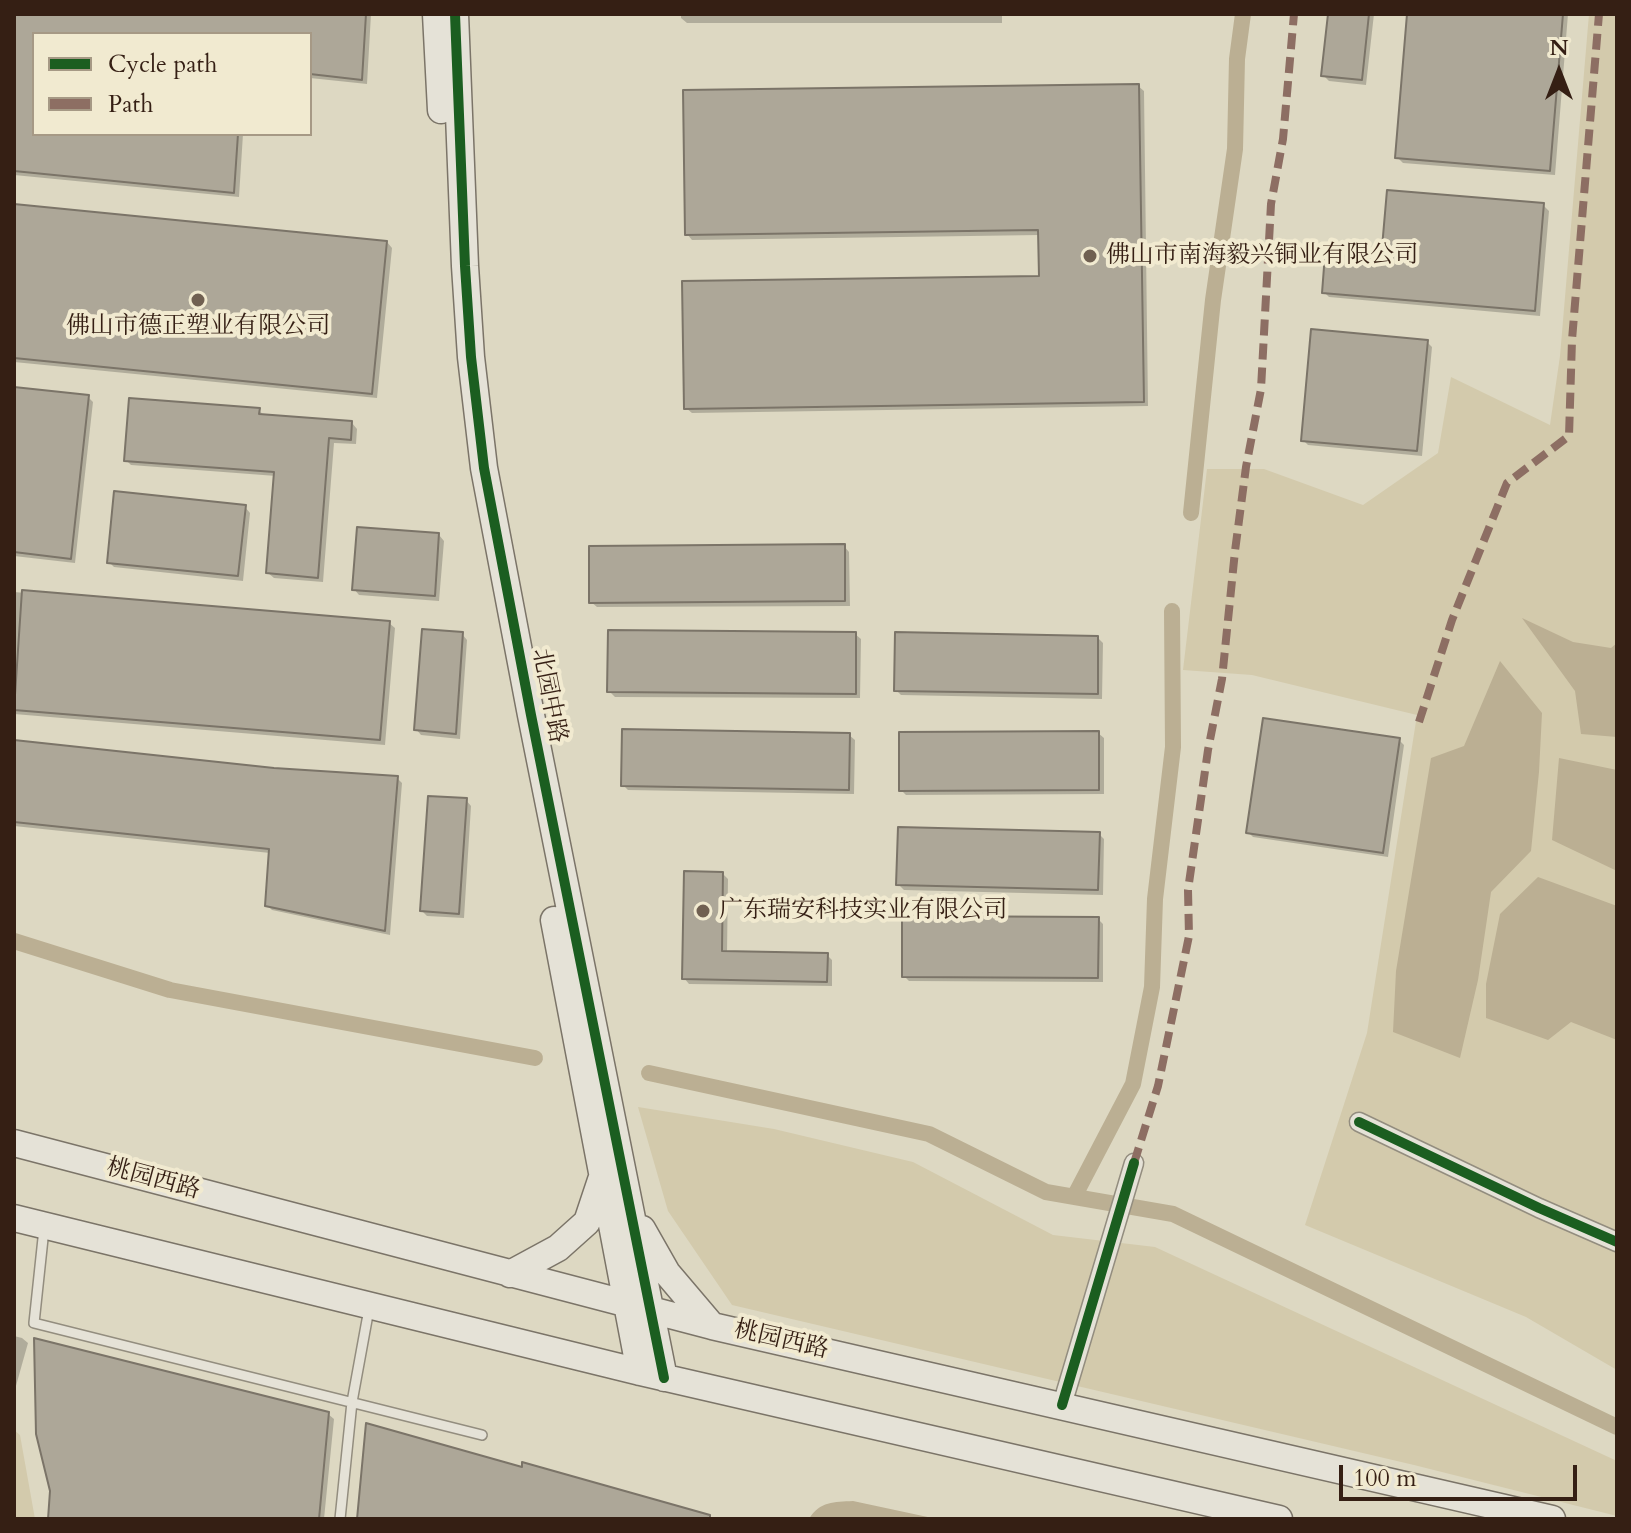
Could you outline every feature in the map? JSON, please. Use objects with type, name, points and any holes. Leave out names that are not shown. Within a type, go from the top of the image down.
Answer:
[{"type":"street","name":"北园中路","points":[[436,14],[455,343],[469,470],[602,1176],[639,1307],[652,1375]]},
{"type":"street","name":"北园中路","points":[[455,14],[465,266],[471,357],[484,468],[630,1206],[639,1307]]},
{"type":"street","points":[[1359,1122],[1617,1242]]},
{"type":"street","name":"桃园西路","points":[[14,1143],[712,1326],[1552,1519]]},
{"type":"street","points":[[1062,1405],[1106,1248],[1134,1163]]},
{"type":"street","points":[[510,1274],[558,1248],[587,1222],[602,1176]]},
{"type":"street","points":[[630,1206],[667,1273],[712,1326]]},
{"type":"street","points":[[14,1218],[652,1375],[1279,1519]]},
{"type":"lane","points":[[44,1226],[34,1323],[482,1435]]},
{"type":"lane","points":[[340,1519],[352,1402],[370,1306]]},
{"type":"shaded area","points":[[1589,14],[1617,14],[1617,1370],[1526,1317],[1305,1225],[1367,1033],[1417,715],[1252,675],[1183,670],[1207,469],[1264,469],[1363,505],[1438,453],[1451,377],[1550,425],[1560,356]]},
{"type":"shaded area","points":[[1522,618],[1573,642],[1611,648],[1617,643],[1617,737],[1581,734],[1575,691]]},
{"type":"shaded area","points":[[1500,661],[1542,713],[1539,772],[1531,851],[1491,892],[1478,980],[1460,1058],[1393,1032],[1396,971],[1431,758],[1464,746]]},
{"type":"shaded area","points":[[1559,758],[1617,770],[1617,871],[1552,840]]},
{"type":"shaded area","points":[[1538,877],[1617,906],[1617,1040],[1571,1022],[1548,1040],[1486,1018],[1486,984],[1500,914]]},
{"type":"shaded area","points":[[638,1107],[774,1129],[913,1162],[1053,1235],[1155,1247],[1617,1461],[1617,1516],[1414,1465],[732,1305],[668,1211]]},
{"type":"shaded area","points":[[14,1430],[20,1435],[35,1519],[14,1519]]},
{"type":"shaded area","points":[[853,1501],[937,1519],[809,1519],[823,1506]]},
{"type":"building","points":[[14,14],[366,14],[362,80],[312,74],[312,32],[32,32],[32,136],[238,136],[234,193],[14,171]]},
{"type":"building","points":[[1328,14],[1369,14],[1362,80],[1321,76]]},
{"type":"building","points":[[1407,14],[1563,14],[1550,171],[1395,158]]},
{"type":"building","name":"佛山市南海毅兴铜业有限公司","points":[[1139,84],[1144,402],[684,409],[682,281],[1039,276],[1038,230],[685,235],[683,90]]},
{"type":"building","points":[[1387,190],[1544,203],[1535,311],[1322,293],[1325,254],[1381,259]]},
{"type":"building","name":"佛山市德正塑业有限公司","points":[[14,204],[387,241],[372,394],[14,358]]},
{"type":"building","points":[[1311,329],[1428,340],[1417,451],[1301,441]]},
{"type":"building","points":[[14,387],[89,395],[71,559],[14,552]]},
{"type":"building","points":[[129,398],[260,408],[259,414],[352,421],[351,440],[329,438],[318,578],[266,573],[274,472],[124,461]]},
{"type":"building","points":[[114,491],[246,505],[238,576],[107,563]]},
{"type":"building","points":[[357,527],[439,533],[435,596],[352,590]]},
{"type":"building","points":[[845,544],[845,601],[589,603],[589,546]]},
{"type":"building","points":[[22,590],[390,621],[380,740],[14,710]]},
{"type":"building","points":[[422,629],[463,632],[456,734],[414,730]]},
{"type":"building","points":[[608,630],[856,632],[856,694],[607,692]]},
{"type":"building","points":[[895,632],[1098,636],[1098,694],[894,691]]},
{"type":"building","points":[[1263,718],[1400,738],[1383,853],[1246,833]]},
{"type":"building","points":[[622,729],[850,733],[849,790],[621,786]]},
{"type":"building","points":[[1099,731],[1099,790],[899,791],[899,732]]},
{"type":"building","points":[[14,740],[274,768],[398,776],[385,931],[265,906],[269,849],[14,822]]},
{"type":"building","points":[[428,796],[467,798],[459,914],[420,911]]},
{"type":"building","points":[[898,827],[1100,832],[1098,890],[896,885]]},
{"type":"building","name":"广东瑞安科技实业有限公司","points":[[684,871],[723,872],[722,951],[828,953],[827,982],[682,979]]},
{"type":"building","points":[[902,916],[1099,917],[1098,978],[902,977]]},
{"type":"building","points":[[34,1338],[329,1412],[319,1519],[48,1519],[50,1491],[36,1434]]},
{"type":"building","points":[[366,1423],[522,1467],[522,1462],[710,1515],[710,1519],[357,1519]]},
{"type":"waterway","points":[[1191,513],[1213,300],[1235,149],[1237,59],[1243,14]]},
{"type":"waterway","points":[[1074,1197],[1133,1084],[1152,987],[1155,899],[1173,747],[1172,611]]},
{"type":"waterway","points":[[14,941],[170,990],[535,1058]]},
{"type":"waterway","points":[[649,1073],[929,1134],[1046,1192],[1173,1214],[1617,1427]]},
{"type":"marked path","points":[[1134,1163],[1158,1086],[1189,936],[1188,890],[1208,750],[1222,679],[1246,467],[1261,389],[1271,204],[1283,139],[1294,14]]},
{"type":"marked path","points":[[1419,722],[1452,620],[1507,483],[1569,436],[1572,340],[1599,14]]},
{"type":"cycle path","points":[[455,14],[465,266],[471,357],[484,468],[664,1378]]},
{"type":"cycle path","points":[[1359,1122],[1617,1242]]},
{"type":"cycle path","points":[[1062,1405],[1134,1163]]},
{"type":"place","name":"佛山市南海毅兴铜业有限公司","points":[[1090,256]]},
{"type":"place","name":"佛山市德正塑业有限公司","points":[[198,300]]},
{"type":"place","name":"广东瑞安科技实业有限公司","points":[[703,911]]}]
